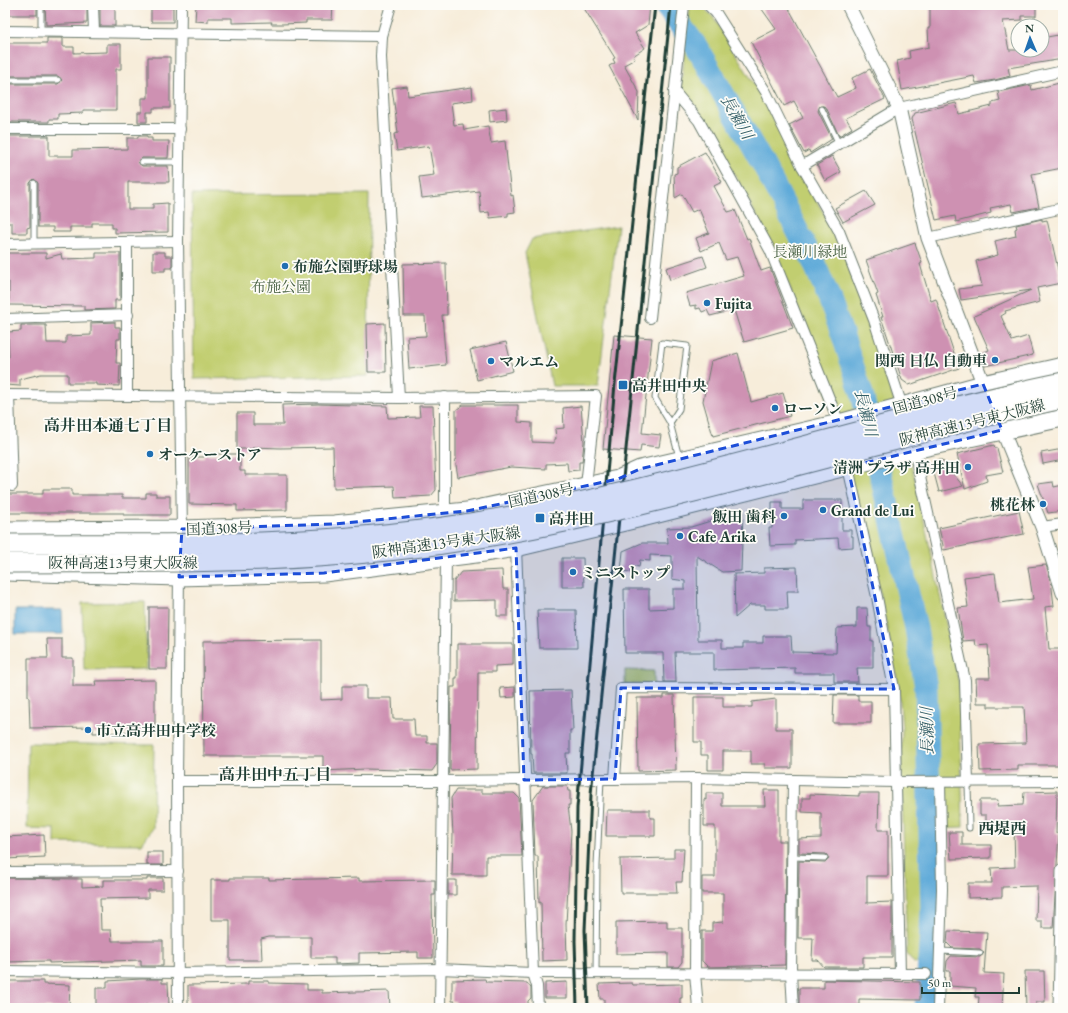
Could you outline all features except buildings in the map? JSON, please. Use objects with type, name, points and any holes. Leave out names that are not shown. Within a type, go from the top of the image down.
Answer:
[{"type":"highway","name":"国道308号","points":[[5,530],[182,529],[334,524],[467,511],[618,479],[640,469],[681,466],[983,384],[1063,366]]},
{"type":"highway","name":"阪神高速13号東大阪線","points":[[5,544],[272,542],[397,533],[459,525],[636,488],[979,401],[1063,382]]},
{"type":"highway","name":"阪神高速13号東大阪線","points":[[5,563],[210,562],[272,560],[401,550],[461,542],[524,531],[640,506],[1063,399]]},
{"type":"highway","points":[[5,572],[179,576],[324,573],[446,559],[516,548],[694,506],[914,450],[1063,418]]},
{"type":"street","points":[[94,5],[94,32]]},
{"type":"street","points":[[178,1008],[177,781],[179,576],[182,529],[178,241],[181,5]]},
{"type":"street","points":[[390,5],[382,36],[381,57],[399,398]]},
{"type":"street","points":[[650,318],[684,5]]},
{"type":"street","points":[[708,5],[716,13],[762,86],[802,166],[839,232],[874,320],[902,406]]},
{"type":"street","points":[[848,5],[899,108],[928,238],[983,384],[1042,527],[1063,593]]},
{"type":"street","points":[[5,31],[382,36]]},
{"type":"street","points":[[802,166],[899,108],[1063,71]]},
{"type":"street","points":[[674,91],[700,121],[770,250],[839,423]]},
{"type":"street","points":[[5,129],[180,130]]},
{"type":"street","points":[[928,238],[1063,208]]},
{"type":"street","points":[[5,244],[178,241]]},
{"type":"street","points":[[127,242],[127,396]]},
{"type":"street","points":[[5,319],[128,315]]},
{"type":"street","points":[[12,486],[16,464],[7,395],[399,398],[596,396],[586,486]]},
{"type":"street","points":[[445,397],[445,513]]},
{"type":"street","points":[[914,450],[965,680],[968,783]]},
{"type":"street","points":[[848,467],[877,597],[894,689],[900,974]]},
{"type":"street","points":[[1042,527],[1063,524]]},
{"type":"street","points":[[516,548],[524,780],[533,973],[537,986],[538,1008]]},
{"type":"street","points":[[440,1008],[446,559]]},
{"type":"street","points":[[615,779],[621,688],[894,689]]},
{"type":"street","points":[[177,781],[442,781],[696,778],[793,781],[938,781],[968,783],[1063,781]]},
{"type":"street","points":[[696,778],[695,973],[698,1008]]},
{"type":"street","points":[[793,781],[791,973],[793,1008]]},
{"type":"street","points":[[938,781],[941,951],[938,1008]]},
{"type":"street","points":[[5,872],[178,870]]},
{"type":"street","points":[[1060,1008],[1063,870]]},
{"type":"street","points":[[5,971],[178,973],[440,969],[533,973],[926,974]]},
{"type":"lane","points":[[41,5],[41,31]]},
{"type":"lane","points":[[5,80],[58,80]]},
{"type":"lane","points":[[822,109],[839,144]]},
{"type":"lane","points":[[142,162],[179,162]]},
{"type":"lane","points":[[34,183],[34,244]]},
{"type":"lane","points":[[670,423],[679,409],[687,346],[662,343],[655,398],[670,423],[681,466],[694,506]]},
{"type":"lane","points":[[596,973],[597,866],[601,779]]},
{"type":"lane","points":[[968,783],[969,828]]},
{"type":"lane","points":[[792,857],[825,858]]},
{"type":"lane","points":[[941,951],[980,953]]},
{"type":"highlighted area","points":[[983,384],[1002,430],[848,467],[894,689],[621,688],[615,779],[524,780],[516,548],[324,573],[179,577],[182,529],[334,524],[467,511],[618,479],[640,469]]},
{"type":"green space","name":"長瀬川緑地","points":[[690,5],[701,5],[713,17],[761,95],[807,185],[837,235],[869,323],[896,407],[916,483],[959,684],[963,827],[937,828],[935,927],[932,965],[914,963],[907,954],[901,761],[902,730],[899,689],[877,578],[814,350],[775,250],[704,118],[681,86]]},
{"type":"green space","name":"布施公園","points":[[369,194],[368,376],[194,379],[192,195]]},
{"type":"green space","points":[[618,226],[598,386],[552,386],[525,253],[532,239]]},
{"type":"green space","points":[[145,602],[147,669],[84,670],[82,603]]},
{"type":"green space","points":[[625,670],[654,671],[654,684],[625,684]]},
{"type":"green space","points":[[28,743],[154,745],[153,828],[142,844],[55,843],[55,829],[27,828]]},
{"type":"water","points":[[15,610],[62,610],[63,634],[15,634]]},
{"type":"waterway","name":"長瀬川","points":[[665,5],[696,46],[763,164],[814,263],[843,336],[862,394],[916,628],[926,688],[932,912],[926,1008]]},
{"type":"railway","points":[[577,1008],[575,941],[577,808],[615,384],[655,5]]},
{"type":"railway","points":[[588,1008],[585,930],[591,794],[671,5]]},
{"type":"place","name":"布施公園野球場","points":[[285,266]]},
{"type":"place","name":"Fujita","points":[[707,303]]},
{"type":"place","name":"関西 日仏 自動車","points":[[995,360]]},
{"type":"place","name":"マルエム","points":[[491,361]]},
{"type":"place","name":"高井田中央","points":[[623,385]]},
{"type":"place","name":"ローソン","points":[[775,408]]},
{"type":"place","name":"オーケーストア","points":[[150,454]]},
{"type":"place","name":"清洲 プラザ 高井田","points":[[968,467]]},
{"type":"place","name":"桃花林","points":[[1043,504]]},
{"type":"place","name":"Grand de Lui","points":[[823,510]]},
{"type":"place","name":"飯田 歯科","points":[[784,516]]},
{"type":"place","name":"高井田","points":[[540,518]]},
{"type":"place","name":"Cafe Arika","points":[[680,536]]},
{"type":"place","name":"ミニストップ","points":[[573,572]]},
{"type":"place","name":"市立高井田中学校","points":[[88,730]]},
{"type":"district","name":"高井田本通七丁目","points":[[108,425]]},
{"type":"district","name":"高井田中五丁目","points":[[275,774]]},
{"type":"district","name":"西堤西","points":[[1002,828]]}]
